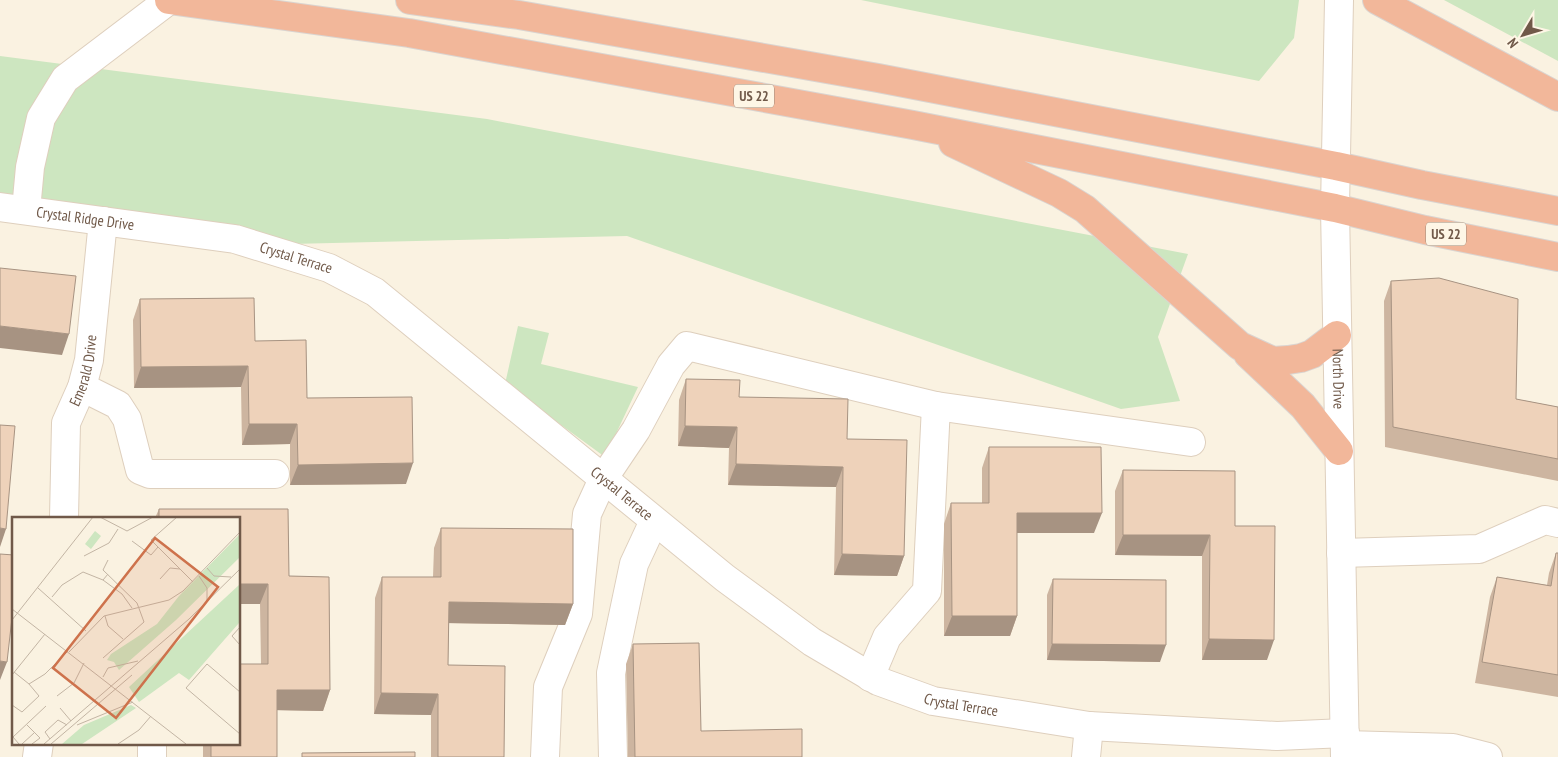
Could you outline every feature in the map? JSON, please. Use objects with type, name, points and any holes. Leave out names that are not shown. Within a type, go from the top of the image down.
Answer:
[{"type":"highway","name":"US 22","points":[[169,0],[408,33],[914,125],[1335,208],[1425,230],[1558,257]]},
{"type":"highway","points":[[410,0],[520,15],[869,76],[1558,211]]},
{"type":"highway","points":[[1377,0],[1558,97]]},
{"type":"highway","points":[[914,125],[1059,192],[1085,209],[1240,346],[1303,406],[1339,451]]},
{"type":"highway","points":[[1240,346],[1273,361],[1288,360],[1312,354],[1336,335]]},
{"type":"street","points":[[13,208],[30,167],[41,118],[65,79],[169,0]]},
{"type":"street","name":"North Drive","points":[[1338,0],[1335,208],[1336,335],[1345,745]]},
{"type":"street","name":"Crystal Ridge Drive","points":[[13,208],[171,230]]},
{"type":"street","name":"Emerald Drive","points":[[64,517],[66,423],[82,387],[89,360],[103,221]]},
{"type":"street","name":"Crystal Terrace","points":[[171,230],[235,239],[329,268],[375,292],[725,578],[812,642],[878,681],[932,701],[1089,726],[1277,736],[1345,745],[1454,748],[1488,757]]},
{"type":"street","points":[[545,757],[548,686],[578,614],[587,514],[603,479],[636,430],[671,365],[687,346],[936,406],[1191,442]]},
{"type":"street","points":[[82,387],[118,405],[127,419],[140,470],[150,474],[275,474]]},
{"type":"street","points":[[870,677],[887,637],[927,591],[936,406]]},
{"type":"street","points":[[613,757],[611,673],[634,564],[654,520]]},
{"type":"street","points":[[1341,553],[1479,549],[1545,520],[1558,523]]},
{"type":"street","points":[[1086,757],[1089,726]]},
{"type":"street","points":[[37,757],[39,744]]},
{"type":"street","points":[[152,744],[152,757]]},
{"type":"green space","points":[[861,0],[1299,0],[1294,38],[1259,81]]},
{"type":"green space","points":[[1444,0],[1558,0],[1558,61]]},
{"type":"green space","points":[[0,56],[487,119],[1188,254],[1158,337],[1180,401],[1121,409],[627,236],[291,244],[0,207]]},
{"type":"green space","points":[[518,326],[549,333],[541,364],[638,387],[605,457],[505,384]]},
{"type":"building","points":[[0,268],[76,276],[69,334],[0,326]]},
{"type":"building","points":[[1439,278],[1518,299],[1516,399],[1558,407],[1558,459],[1393,427],[1391,281]]},
{"type":"building","points":[[254,298],[255,341],[306,340],[307,398],[412,397],[413,463],[298,465],[297,424],[249,424],[248,366],[141,367],[140,299]]},
{"type":"building","points":[[686,379],[740,380],[739,397],[848,399],[847,439],[907,440],[904,556],[842,554],[843,467],[736,464],[737,427],[685,426]]},
{"type":"building","points":[[0,425],[15,426],[6,529],[0,528]]},
{"type":"building","points":[[989,447],[1101,447],[1102,513],[1017,513],[1017,616],[952,616],[951,503],[989,503]]},
{"type":"building","points":[[1123,470],[1235,471],[1235,526],[1275,526],[1274,640],[1209,639],[1210,535],[1123,535]]},
{"type":"building","points":[[159,509],[288,509],[289,576],[329,577],[330,690],[277,690],[277,757],[211,757],[211,744],[240,744],[240,664],[268,664],[268,584],[240,584],[240,517],[159,517]]},
{"type":"building","points":[[441,528],[573,529],[573,604],[449,602],[448,665],[505,666],[504,757],[438,757],[438,694],[381,693],[382,577],[441,577]]},
{"type":"building","points":[[1556,553],[1558,553],[1558,675],[1482,662],[1497,577],[1551,586]]},
{"type":"building","points":[[0,554],[12,555],[12,618],[7,662],[0,661]]},
{"type":"building","points":[[1053,579],[1166,580],[1166,645],[1052,644]]},
{"type":"building","points":[[699,643],[701,731],[802,729],[802,757],[635,757],[633,644]]},
{"type":"building","points":[[415,752],[415,757],[302,757],[302,753]]}]
